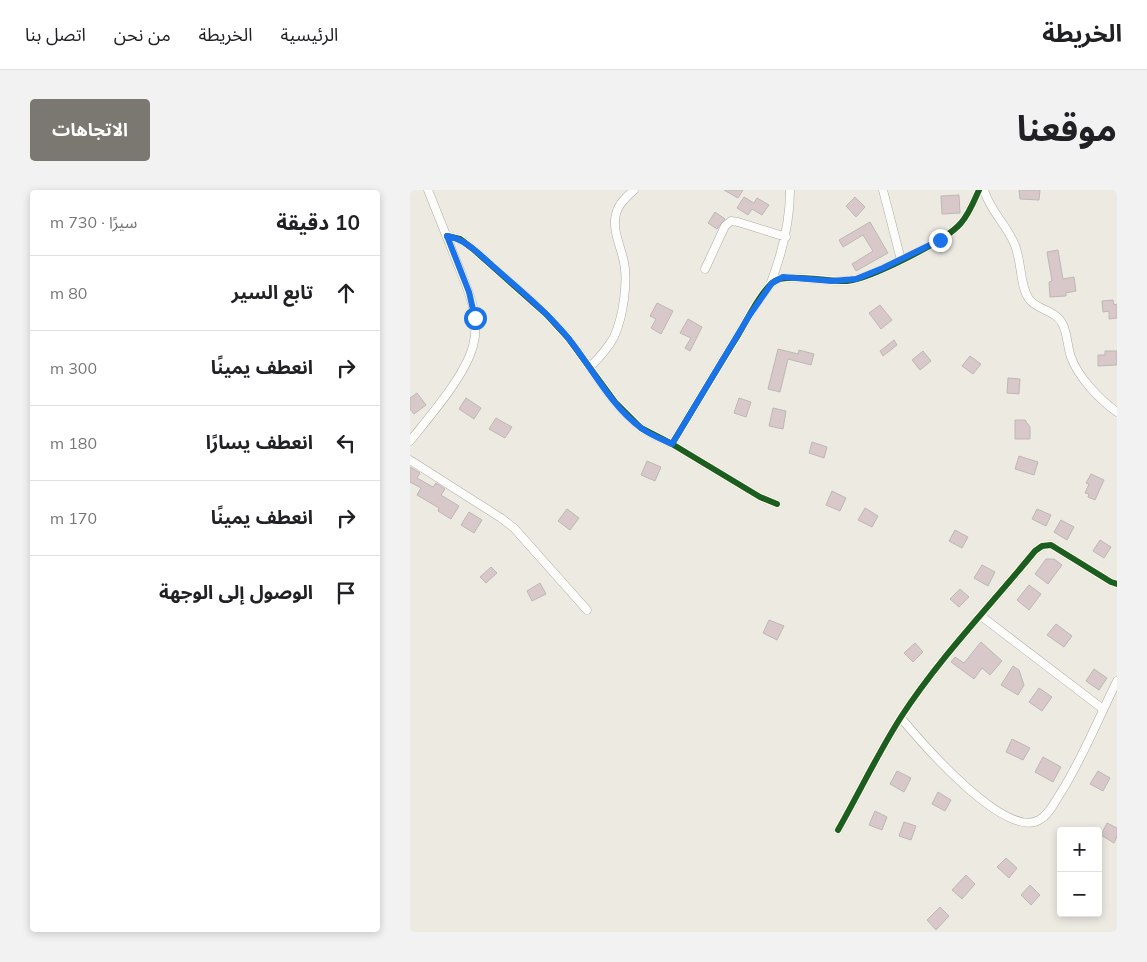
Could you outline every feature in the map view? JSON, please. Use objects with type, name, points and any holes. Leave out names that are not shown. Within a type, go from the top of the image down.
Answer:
[{"type":"street","points":[[410,441],[457,378],[474,344],[475,318],[469,292],[428,190]]},
{"type":"street","points":[[590,367],[614,336],[621,313],[626,286],[625,269],[618,244],[616,213],[624,199],[634,190]]},
{"type":"street","points":[[672,444],[749,316],[770,285],[786,237],[790,209],[790,190]]},
{"type":"street","points":[[883,190],[901,260]]},
{"type":"street","points":[[770,285],[783,277],[848,281],[865,276],[901,260],[940,240],[955,229],[967,214],[979,190]]},
{"type":"street","points":[[984,190],[992,209],[1015,244],[1026,293],[1030,300],[1057,315],[1065,329],[1070,352],[1076,367],[1102,401],[1117,412]]},
{"type":"street","points":[[705,269],[725,226],[730,221],[786,237]]},
{"type":"street","points":[[447,236],[460,239],[532,301],[568,338],[615,402],[641,428],[672,444],[760,497],[777,504]]},
{"type":"street","points":[[776,269],[783,277]]},
{"type":"street","points":[[410,460],[514,528],[587,610]]},
{"type":"street","points":[[838,830],[901,718],[951,650],[1035,551],[1042,546],[1051,545],[1117,584]]},
{"type":"street","points":[[981,616],[1103,709]]},
{"type":"street","points":[[901,718],[942,764],[965,786],[999,812],[1014,821],[1027,824],[1039,820],[1050,810],[1077,767],[1117,681]]},
{"type":"building","points":[[724,190],[743,190],[738,198]]},
{"type":"building","points":[[1019,190],[1040,190],[1039,200],[1020,199]]},
{"type":"building","points":[[959,195],[960,213],[942,214],[941,196]]},
{"type":"building","points":[[744,197],[754,203],[757,198],[769,205],[762,215],[752,209],[748,215],[737,208]]},
{"type":"building","points":[[855,197],[865,207],[856,217],[846,206]]},
{"type":"building","points":[[715,212],[725,219],[717,229],[708,223]]},
{"type":"building","points":[[870,222],[888,253],[856,271],[852,264],[873,251],[863,235],[843,247],[839,240]]},
{"type":"building","points":[[1058,250],[1063,279],[1074,277],[1076,291],[1066,293],[1066,296],[1050,297],[1049,282],[1052,281],[1047,252]]},
{"type":"building","points":[[1113,300],[1114,305],[1117,304],[1117,318],[1109,319],[1109,311],[1103,312],[1102,301]]},
{"type":"building","points":[[657,303],[673,311],[661,334],[651,328],[656,319],[650,316]]},
{"type":"building","points":[[880,305],[892,320],[881,329],[869,313]]},
{"type":"building","points":[[688,319],[702,327],[690,351],[685,348],[691,338],[680,333]]},
{"type":"building","points":[[894,340],[897,345],[883,356],[880,351]]},
{"type":"building","points":[[778,349],[798,354],[799,350],[814,354],[811,365],[788,359],[780,392],[768,389]]},
{"type":"building","points":[[923,351],[931,361],[920,370],[912,360]]},
{"type":"building","points":[[1105,351],[1117,351],[1117,365],[1098,366],[1098,355],[1105,355]]},
{"type":"building","points":[[970,356],[981,364],[973,374],[962,366]]},
{"type":"building","points":[[1008,378],[1020,379],[1019,394],[1007,393]]},
{"type":"building","points":[[417,393],[426,405],[414,414],[410,409],[410,398]]},
{"type":"building","points":[[466,398],[481,408],[474,419],[459,409]]},
{"type":"building","points":[[739,398],[751,402],[746,417],[734,413]]},
{"type":"building","points":[[773,408],[786,411],[783,429],[769,426]]},
{"type":"building","points":[[496,418],[512,427],[505,438],[489,429]]},
{"type":"building","points":[[1015,420],[1025,420],[1030,427],[1030,439],[1015,439]]},
{"type":"building","points":[[812,442],[827,447],[824,458],[809,453]]},
{"type":"building","points":[[1019,456],[1038,462],[1034,475],[1015,469]]},
{"type":"building","points":[[647,461],[661,467],[655,481],[641,475]]},
{"type":"building","points":[[410,467],[420,473],[417,478],[433,487],[436,483],[445,489],[441,495],[459,506],[451,519],[438,511],[439,508],[417,495],[421,488],[410,482]]},
{"type":"building","points":[[1091,474],[1104,480],[1095,500],[1088,497],[1089,494],[1085,493],[1089,484],[1086,483]]},
{"type":"building","points":[[832,491],[846,498],[840,511],[826,505]]},
{"type":"building","points":[[865,508],[878,516],[872,527],[858,520]]},
{"type":"building","points":[[567,509],[579,518],[570,530],[558,521]]},
{"type":"building","points":[[1037,509],[1051,515],[1046,526],[1032,519]]},
{"type":"building","points":[[469,512],[482,520],[474,533],[461,525]]},
{"type":"building","points":[[1061,520],[1074,527],[1067,540],[1054,532]]},
{"type":"building","points":[[955,530],[968,537],[962,548],[949,541]]},
{"type":"building","points":[[1100,540],[1111,547],[1104,558],[1093,551]]},
{"type":"building","points":[[1046,559],[1054,559],[1062,565],[1048,584],[1035,574]]},
{"type":"building","points":[[982,565],[995,572],[988,586],[974,578]]},
{"type":"building","points":[[491,567],[497,573],[486,583],[480,577]]},
{"type":"building","points":[[540,583],[546,594],[532,601],[527,591]]},
{"type":"building","points":[[1029,585],[1041,594],[1029,610],[1017,600]]},
{"type":"building","points":[[960,589],[969,597],[959,607],[950,599]]},
{"type":"building","points":[[769,620],[784,626],[777,640],[763,633]]},
{"type":"building","points":[[1056,624],[1072,636],[1064,647],[1047,635]]},
{"type":"building","points":[[981,642],[1002,661],[990,675],[982,668],[974,679],[951,662],[955,657],[964,663]]},
{"type":"building","points":[[915,643],[923,652],[913,662],[904,653]]},
{"type":"building","points":[[1013,666],[1019,670],[1024,685],[1018,695],[1001,685]]},
{"type":"building","points":[[1094,669],[1107,678],[1099,690],[1086,681]]},
{"type":"building","points":[[1039,688],[1052,697],[1042,711],[1029,702]]},
{"type":"building","points":[[1012,739],[1030,748],[1023,760],[1006,752]]},
{"type":"building","points":[[1043,757],[1061,767],[1053,782],[1035,772]]},
{"type":"building","points":[[897,771],[911,778],[904,792],[890,784]]},
{"type":"building","points":[[1098,771],[1110,778],[1103,791],[1090,784]]},
{"type":"building","points":[[938,792],[951,800],[945,811],[932,804]]},
{"type":"building","points":[[875,811],[887,817],[882,830],[869,825]]},
{"type":"building","points":[[904,822],[916,826],[911,840],[899,836]]},
{"type":"building","points":[[1107,823],[1117,828],[1117,837],[1114,843],[1102,836]]},
{"type":"building","points":[[1006,858],[1017,868],[1009,878],[997,867]]},
{"type":"building","points":[[966,875],[975,884],[962,899],[952,890]]},
{"type":"building","points":[[1030,885],[1040,895],[1031,905],[1021,895]]},
{"type":"building","points":[[940,907],[949,916],[936,930],[927,920]]},
{"type":"cycle path","points":[[672,444],[759,299],[770,285],[775,281],[788,278],[847,281],[858,279],[889,267],[953,231],[966,216],[979,190]]},
{"type":"cycle path","points":[[447,236],[460,239],[473,249],[546,314],[568,338],[615,402],[641,428],[672,444],[760,497],[777,504]]},
{"type":"cycle path","points":[[838,830],[884,745],[916,695],[932,673],[1035,551],[1042,546],[1051,545],[1117,584]]},
{"type":"route","points":[[475,318],[469,292],[447,236],[460,239],[473,249],[546,314],[568,338],[615,402],[628,416],[641,428],[672,444],[737,335],[772,283],[783,277],[832,281],[856,279],[940,240]]}]
